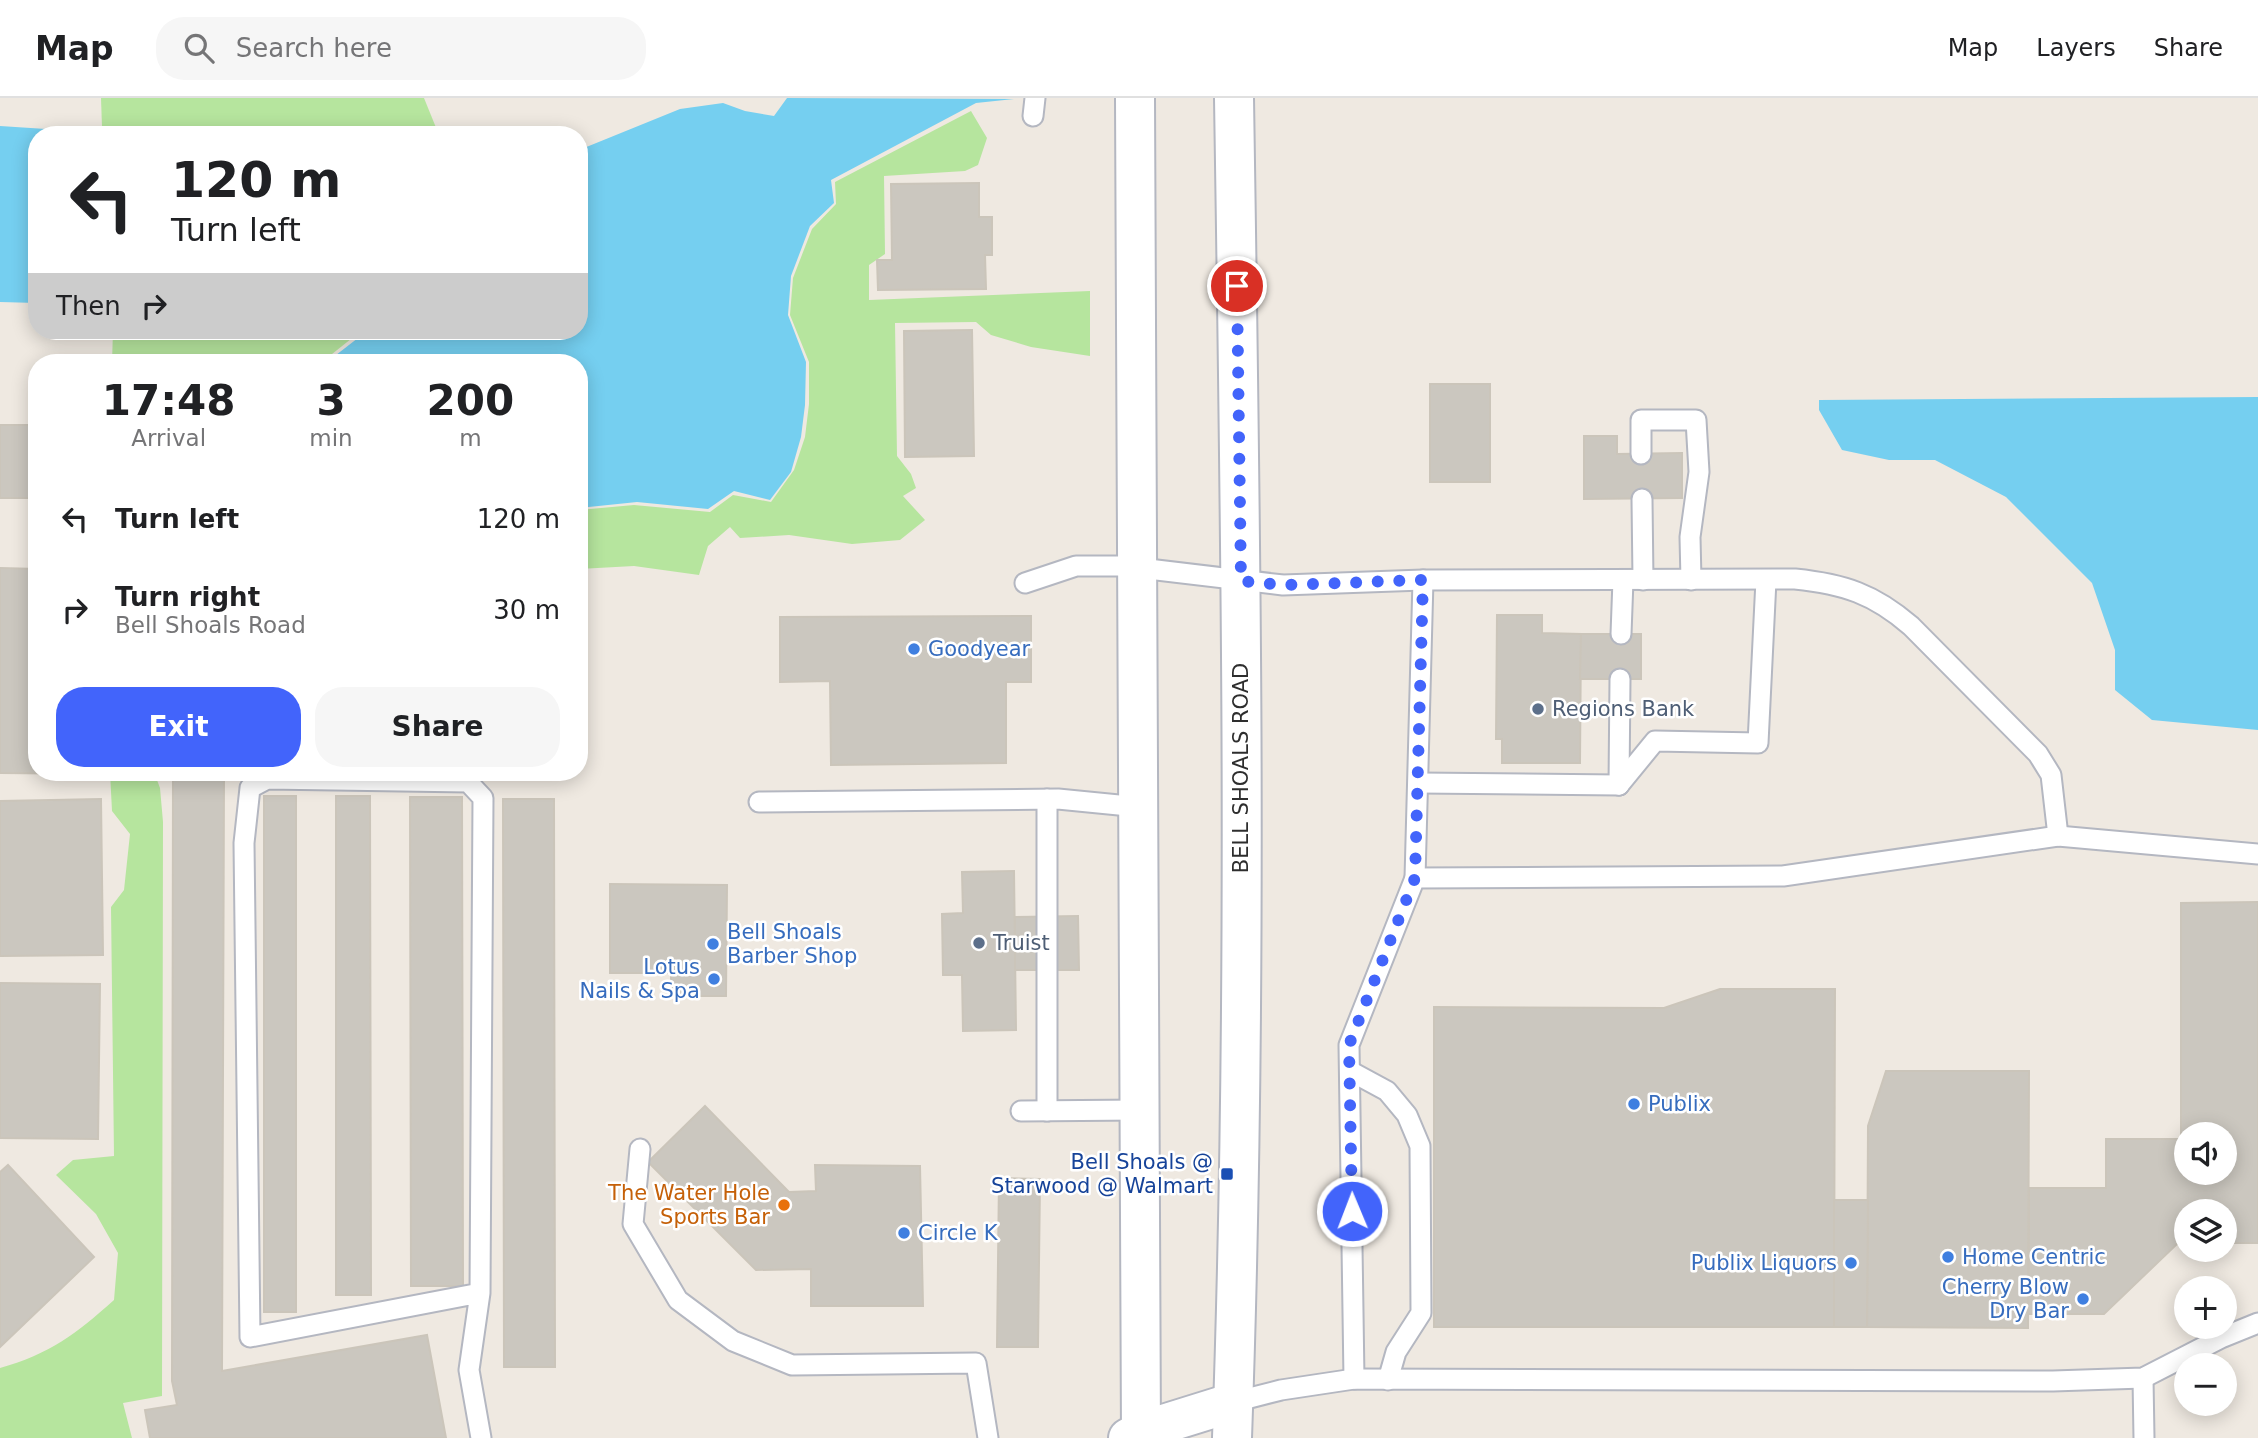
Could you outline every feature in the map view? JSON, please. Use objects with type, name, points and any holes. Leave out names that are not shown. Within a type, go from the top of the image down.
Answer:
[{"type":"main road","points":[[1136,98],[1141,1110],[1137,1436],[1233,1420]]},
{"type":"main road","name":"BELL SHOALS ROAD","points":[[1233,1420],[1241,1161],[1241,581],[1234,98]]},
{"type":"lane","points":[[1641,454],[1641,421],[1696,421],[1699,472],[1690,537],[1691,580]]},
{"type":"lane","points":[[1621,634],[1633,580],[1642,499]]},
{"type":"lane","points":[[1025,583],[1076,566],[1138,569],[1283,585],[1423,580],[1766,580],[1832,583],[1865,593],[1891,608],[2038,754],[2051,775],[2058,836]]},
{"type":"lane","points":[[1354,1379],[1349,1045],[1415,878],[1423,580]]},
{"type":"lane","points":[[1619,785],[1655,741],[1758,743],[1766,580]]},
{"type":"lane","points":[[1619,785],[1620,679]]},
{"type":"lane","points":[[263,781],[250,788],[244,843],[250,1337],[480,1293]]},
{"type":"lane","points":[[401,781],[468,782],[483,798],[480,1293],[469,1370],[481,1438]]},
{"type":"lane","points":[[1419,783],[1619,785]]},
{"type":"lane","points":[[759,802],[1047,799],[1139,807]]},
{"type":"lane","points":[[1047,799],[1047,1111]]},
{"type":"lane","points":[[1415,878],[1783,876],[2058,836],[2258,855]]},
{"type":"lane","points":[[1350,1071],[1387,1091],[1407,1115],[1420,1146],[1421,1313],[1396,1352],[1388,1380]]},
{"type":"lane","points":[[1021,1111],[1141,1110]]},
{"type":"lane","points":[[640,1149],[633,1224],[678,1300],[733,1341],[792,1365],[976,1363],[988,1438]]},
{"type":"lane","points":[[1233,1420],[1281,1390],[1354,1379],[2053,1381],[2143,1377],[2221,1338],[2258,1323]]},
{"type":"lane","points":[[2143,1377],[2144,1438]]},
{"type":"green space","points":[[101,98],[424,98],[435,126],[102,126]]},
{"type":"green space","points":[[971,111],[987,138],[978,165],[965,171],[884,176],[885,254],[869,265],[869,300],[1090,291],[1090,356],[1031,347],[991,335],[976,322],[895,323],[897,456],[911,474],[916,488],[903,496],[925,520],[900,540],[852,544],[789,535],[740,538],[730,527],[708,546],[699,575],[634,566],[588,569],[588,509],[634,505],[710,512],[733,495],[771,502],[794,470],[805,437],[809,404],[809,362],[790,315],[793,278],[812,229],[836,204],[835,182]]},
{"type":"green space","points":[[113,340],[350,340],[332,354],[112,354]]},
{"type":"green space","points":[[110,781],[157,781],[163,822],[162,1396],[123,1403],[132,1438],[0,1438],[0,1368],[34,1356],[61,1342],[114,1300],[118,1253],[96,1214],[56,1175],[73,1160],[114,1156],[111,907],[124,890],[130,834],[112,811]]},
{"type":"water","points":[[787,98],[1014,99],[976,103],[831,180],[834,203],[810,226],[791,276],[788,315],[806,362],[805,405],[801,437],[791,472],[770,500],[734,491],[708,509],[637,502],[588,507],[588,354],[337,354],[355,340],[588,340],[588,146],[680,109],[723,103],[745,111],[774,116]]},
{"type":"water","points":[[0,126],[28,128],[28,303],[0,302]]},
{"type":"water","points":[[2258,397],[2258,730],[2152,720],[2115,690],[2115,650],[2092,583],[2006,497],[1935,460],[1889,460],[1842,450],[1819,410],[1819,400]]},
{"type":"building","points":[[979,183],[979,217],[992,217],[992,255],[985,255],[986,289],[878,290],[877,260],[892,260],[891,184]]},
{"type":"building","points":[[972,330],[974,456],[905,457],[904,331]]},
{"type":"building","points":[[1430,384],[1490,384],[1490,482],[1430,482]]},
{"type":"building","points":[[0,425],[28,425],[28,498],[0,498]]},
{"type":"building","points":[[1584,436],[1617,436],[1617,454],[1682,453],[1682,498],[1584,499]]},
{"type":"building","points":[[0,568],[28,569],[28,773],[0,773]]},
{"type":"building","name":"Regions Bank","points":[[1497,615],[1542,615],[1542,633],[1581,634],[1580,763],[1502,763],[1502,739],[1496,739]]},
{"type":"building","points":[[1031,616],[1031,682],[1006,682],[1006,763],[831,765],[830,681],[780,682],[780,617]]},
{"type":"building","points":[[1581,634],[1641,634],[1641,679],[1580,679]]},
{"type":"building","points":[[173,781],[224,781],[222,1371],[427,1335],[446,1438],[150,1438],[145,1410],[177,1405],[172,1381]]},
{"type":"building","points":[[264,796],[296,796],[296,1312],[264,1312]]},
{"type":"building","points":[[336,796],[370,796],[371,1295],[336,1295]]},
{"type":"building","points":[[410,797],[462,797],[463,1286],[411,1286]]},
{"type":"building","points":[[101,799],[103,955],[0,956],[0,801]]},
{"type":"building","points":[[503,799],[554,799],[555,1367],[504,1367]]},
{"type":"building","name":"Truist","points":[[1014,871],[1016,1030],[963,1031],[962,975],[943,975],[942,914],[963,913],[962,872]]},
{"type":"building","points":[[610,884],[727,885],[726,996],[671,996],[671,973],[610,973]]},
{"type":"building","points":[[2258,902],[2258,1243],[2237,1243],[2237,1199],[2174,1199],[2174,1247],[2104,1314],[2028,1314],[2029,1188],[2106,1188],[2106,1139],[2174,1139],[2174,1185],[2237,1185],[2237,1122],[2181,1122],[2181,903]]},
{"type":"building","points":[[1078,916],[1079,970],[1015,970],[1015,917]]},
{"type":"building","points":[[0,983],[100,984],[98,1139],[0,1138]]},
{"type":"building","name":"Publix","points":[[1720,989],[1835,989],[1834,1327],[1434,1327],[1434,1007],[1664,1008]]},
{"type":"building","name":"Home Centric","points":[[1886,1071],[2029,1071],[2028,1328],[1867,1327],[1868,1126]]},
{"type":"building","points":[[705,1106],[789,1192],[816,1191],[815,1165],[920,1166],[923,1306],[811,1306],[811,1269],[756,1270],[648,1162]]},
{"type":"building","points":[[8,1165],[94,1257],[0,1347],[0,1172]]},
{"type":"building","name":"Circle K","points":[[999,1178],[1040,1179],[1038,1347],[997,1347]]},
{"type":"building","name":"Publix Liquors","points":[[1834,1200],[1868,1200],[1867,1327],[1834,1327]]},
{"type":"place","name":"Goodyear","points":[[914,649]]},
{"type":"place","name":"Regions Bank","points":[[1538,709]]},
{"type":"place","name":"Truist","points":[[979,943]]},
{"type":"place","name":"Bell Shoals Barber Shop","points":[[713,944]]},
{"type":"place","name":"Lotus Nails & Spa","points":[[714,979]]},
{"type":"place","name":"Publix","points":[[1634,1104]]},
{"type":"place","name":"Bell Shoals @ Starwood @ Walmart","points":[[1227,1174]]},
{"type":"place","name":"The Water Hole Sports Bar","points":[[784,1205]]},
{"type":"place","name":"Circle K","points":[[904,1233]]},
{"type":"place","name":"Home Centric","points":[[1948,1257]]},
{"type":"place","name":"Publix Liquors","points":[[1851,1263]]},
{"type":"place","name":"Cherry Blow Dry Bar","points":[[2083,1299]]},
{"type":"route","points":[[1237,286],[1241,581],[1283,585],[1423,580],[1415,878],[1349,1045],[1352,1211]]}]
